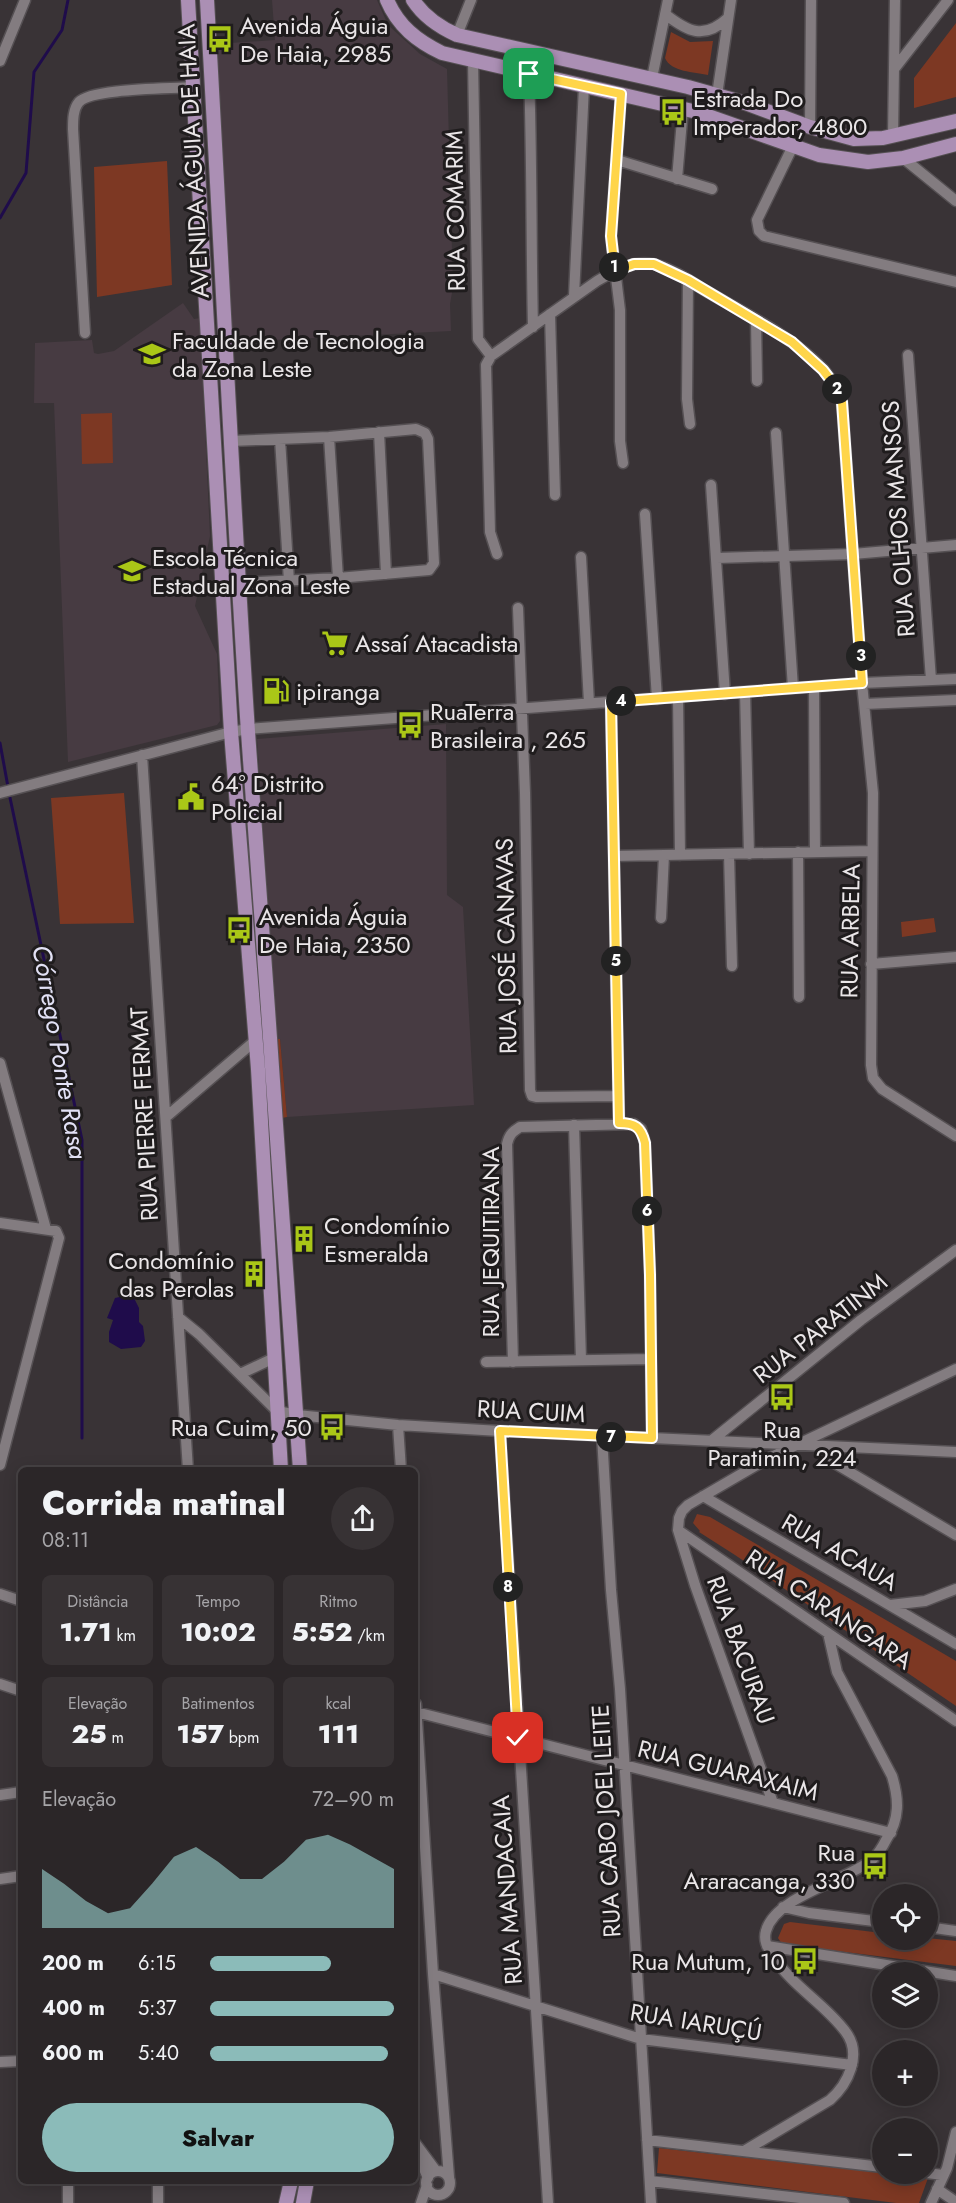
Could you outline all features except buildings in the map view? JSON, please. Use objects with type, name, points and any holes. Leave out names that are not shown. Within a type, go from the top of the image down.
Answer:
[{"type":"main road","name":"AVENIDA ÁGUIA DE HAIA","points":[[188,0],[231,732],[256,1040],[281,1467]]},
{"type":"main road","name":"AVENIDA ÁGUIA DE HAIA","points":[[207,0],[248,729],[300,1467]]},
{"type":"main road","points":[[387,0],[400,22],[412,36],[442,53],[682,108],[819,155],[868,162],[903,158],[956,144]]},
{"type":"main road","points":[[413,0],[429,19],[442,29],[457,35],[652,78],[717,95],[810,127],[854,139],[866,140],[893,136],[956,121]]},
{"type":"main road","points":[[741,127],[748,105]]},
{"type":"main road","points":[[258,1076],[262,1072],[267,1073],[274,1083]]},
{"type":"main road","points":[[286,2203],[290,2184]]},
{"type":"main road","points":[[303,2203],[306,2184]]},
{"type":"street","points":[[0,61],[25,0]]},
{"type":"street","points":[[457,35],[471,0]]},
{"type":"street","points":[[652,78],[668,0]]},
{"type":"street","points":[[717,95],[731,0]]},
{"type":"street","points":[[810,127],[811,0]]},
{"type":"street","points":[[893,136],[895,0]]},
{"type":"street","points":[[895,68],[948,0]]},
{"type":"street","points":[[665,14],[690,31],[699,32],[711,30],[728,18]]},
{"type":"street","name":"RUA COMARIM","points":[[473,61],[478,339],[491,356]]},
{"type":"street","points":[[529,74],[533,327]]},
{"type":"street","points":[[574,296],[584,86]]},
{"type":"street","points":[[85,333],[73,129],[75,108],[80,101],[97,93],[193,87]]},
{"type":"street","points":[[621,94],[611,236],[620,310],[620,431],[623,463]]},
{"type":"street","points":[[677,179],[682,108]]},
{"type":"street","points":[[794,146],[758,220],[759,231],[764,236],[956,282]]},
{"type":"street","points":[[903,158],[956,201]]},
{"type":"street","points":[[616,160],[712,189]]},
{"type":"street","name":"RUA ARBELA","points":[[491,356],[574,296],[615,271],[634,264],[654,264],[688,280],[792,342],[823,370],[836,387],[842,402],[862,683],[873,793],[871,964],[873,1078],[882,1089],[956,1136]]},
{"type":"street","points":[[688,280],[687,399],[690,424]]},
{"type":"street","points":[[550,314],[555,495]]},
{"type":"street","points":[[756,320],[757,381]]},
{"type":"street","name":"RUA OLHOS MANSOS","points":[[908,355],[931,680]]},
{"type":"street","points":[[491,356],[485,370],[491,540],[497,554]]},
{"type":"street","points":[[230,441],[329,437],[416,429],[425,433],[428,438],[434,563],[429,570],[240,583]]},
{"type":"street","points":[[379,432],[386,574]]},
{"type":"street","points":[[776,433],[793,688]]},
{"type":"street","points":[[329,437],[338,578]]},
{"type":"street","points":[[280,439],[289,581]]},
{"type":"street","points":[[711,485],[725,694]]},
{"type":"street","points":[[645,514],[657,699]]},
{"type":"street","points":[[717,558],[853,554],[956,545]]},
{"type":"street","points":[[581,557],[589,703]]},
{"type":"street","points":[[518,609],[522,708]]},
{"type":"street","points":[[1,792],[248,729],[862,683],[956,679]]},
{"type":"street","points":[[814,687],[815,852]]},
{"type":"street","points":[[745,692],[749,854]]},
{"type":"street","points":[[678,697],[680,855]]},
{"type":"street","points":[[865,704],[956,700]]},
{"type":"street","points":[[611,702],[619,1123],[638,1126],[645,1143],[652,1438]]},
{"type":"street","name":"RUA JOSÉ CANAVAS","points":[[522,708],[531,1093],[536,1097],[618,1096]]},
{"type":"street","name":"RUA PIERRE FERMAT","points":[[142,755],[188,1467]]},
{"type":"street","points":[[614,856],[872,851]]},
{"type":"street","points":[[798,852],[799,997]]},
{"type":"street","points":[[729,854],[732,966]]},
{"type":"street","points":[[661,918],[664,855]]},
{"type":"street","points":[[871,964],[956,957]]},
{"type":"street","points":[[166,1117],[256,1040]]},
{"type":"street","points":[[0,1063],[46,1229]]},
{"type":"street","name":"RUA JEQUITIRANA","points":[[513,1362],[507,1144],[509,1137],[519,1127],[619,1123]]},
{"type":"street","points":[[574,1125],[581,1360]]},
{"type":"street","points":[[0,1223],[56,1231],[59,1238],[0,1465]]},
{"type":"street","name":"RUA PARATINM","points":[[711,1441],[861,1320],[956,1250]]},
{"type":"street","points":[[178,1317],[277,1411]]},
{"type":"street","points":[[240,1374],[274,1358]]},
{"type":"street","points":[[486,1362],[651,1359]]},
{"type":"street","points":[[703,1496],[767,1459],[956,1369]]},
{"type":"street","name":"RUA CUIM","points":[[277,1411],[398,1425],[956,1452]]},
{"type":"street","points":[[398,1425],[401,1467]]},
{"type":"street","name":"RUA MANDACAIA","points":[[500,1431],[548,2203]]},
{"type":"street","name":"RUA CABO JOEL LEITE","points":[[602,1436],[651,2203]]},
{"type":"street","points":[[818,1446],[836,1464],[956,1535]]},
{"type":"street","name":"RUA BACURAU","points":[[703,1496],[682,1511],[678,1530],[695,1586],[773,1803]]},
{"type":"street","name":"RUA ACAUA","points":[[703,1496],[956,1644]]},
{"type":"street","name":"RUA CARANGARA","points":[[678,1530],[956,1721]]},
{"type":"street","points":[[890,1605],[925,1601],[956,1589]]},
{"type":"street","points":[[0,1594],[18,1600]]},
{"type":"street","points":[[744,2151],[830,2100],[844,2085],[852,2065],[852,2048],[846,2032],[791,1978],[767,1946],[766,1930],[770,1921],[783,1907],[855,1871],[874,1858],[891,1833],[899,1806],[892,1776],[837,1672],[828,1634]]},
{"type":"street","points":[[0,1684],[18,1690]]},
{"type":"street","name":"RUA GUARAXAIM","points":[[418,1713],[891,1833]]},
{"type":"street","points":[[418,1743],[447,2142],[437,2185],[425,2203]]},
{"type":"street","points":[[0,1795],[18,1792]]},
{"type":"street","points":[[0,1879],[18,1876]]},
{"type":"street","points":[[783,1907],[809,1913],[872,1921]]},
{"type":"street","points":[[938,1929],[956,1931]]},
{"type":"street","points":[[767,1946],[956,1976]]},
{"type":"street","name":"RUA IARUÇÚ","points":[[433,1974],[641,2039],[852,2065]]},
{"type":"street","points":[[0,2061],[18,2061]]},
{"type":"street","points":[[931,2203],[943,2175],[956,2132]]},
{"type":"street","points":[[647,2140],[872,2166]]},
{"type":"street","points":[[418,2148],[437,2185]]},
{"type":"street","points":[[418,2153],[448,2203]]},
{"type":"street","points":[[938,2174],[943,2175]]},
{"type":"street","points":[[650,2181],[844,2203]]},
{"type":"street","points":[[68,2184],[68,2203]]},
{"type":"street","points":[[158,2184],[158,2203]]},
{"type":"street","points":[[421,2203],[437,2185]]},
{"type":"street","points":[[937,2189],[956,2202]]},
{"type":"shaded area","points":[[272,0],[377,0],[388,25],[420,54],[447,69],[453,287],[450,304],[451,331],[232,342],[215,44],[275,40]]},
{"type":"shaded area","points":[[956,23],[956,97],[914,108],[914,78]]},
{"type":"shaded area","points":[[671,32],[690,42],[713,41],[708,75],[684,71],[668,63],[665,58]]},
{"type":"shaded area","points":[[167,161],[172,285],[97,297],[94,167]]},
{"type":"shaded area","name":"Escola Técnica Estadual Zona Leste","points":[[183,303],[194,319],[200,318],[210,536],[195,606],[217,654],[220,721],[217,725],[68,762],[54,403],[34,403],[35,343],[92,340],[94,353],[114,351]]},
{"type":"shaded area","points":[[112,413],[113,463],[82,464],[81,414]]},
{"type":"shaded area","points":[[446,724],[447,895],[463,907],[474,1105],[287,1117],[280,1039],[277,1039],[257,739]]},
{"type":"shaded area","points":[[124,793],[134,923],[60,924],[51,798]]},
{"type":"shaded area","points":[[934,918],[936,932],[902,937],[901,922]]},
{"type":"shaded area","points":[[277,1039],[280,1039],[287,1117],[282,1118]]},
{"type":"shaded area","points":[[124,1296],[134,1298],[139,1308],[139,1322],[143,1326],[145,1341],[141,1347],[121,1349],[109,1342],[113,1320],[107,1318],[115,1298]]},
{"type":"shaded area","points":[[697,1514],[710,1517],[956,1661],[956,1706],[699,1532],[693,1523]]},
{"type":"shaded area","points":[[790,1922],[872,1932],[872,1950],[938,1950],[938,1939],[956,1941],[956,1966],[782,1944],[778,1938],[784,1924]]},
{"type":"shaded area","points":[[659,2148],[872,2172],[872,2184],[926,2184],[919,2203],[896,2203],[657,2173]]},
{"type":"waterway","name":"Córrego Ponte Rasa","points":[[0,218],[26,173],[34,72],[62,30],[68,0]]},
{"type":"waterway","name":"Córrego Ponte Rasa","points":[[0,743],[8,787]]},
{"type":"waterway","name":"Córrego Ponte Rasa","points":[[9,793],[82,1140],[82,1438]]},
{"type":"place","name":"Avenida Águia De Haia, 2985","points":[[220,39]]},
{"type":"place","name":"Estrada Do Imperador, 4800","points":[[673,112]]},
{"type":"place","name":"Faculdade de Tecnologia da Zona Leste","points":[[152,354]]},
{"type":"place","name":"Escola Técnica Estadual Zona Leste","points":[[132,571]]},
{"type":"place","name":"Assaí Atacadista","points":[[335,643]]},
{"type":"place","name":"ipiranga","points":[[276,691]]},
{"type":"place","name":"RuaTerra Brasileira , 265","points":[[410,725]]},
{"type":"place","name":"64º Distrito Policial","points":[[191,797]]},
{"type":"place","name":"Avenida Águia De Haia, 2350","points":[[239,930]]},
{"type":"place","name":"Condomínio Esmeralda","points":[[304,1239]]},
{"type":"place","name":"Condomínio das Perolas","points":[[254,1274]]},
{"type":"place","name":"Rua Paratimin, 224","points":[[782,1397]]},
{"type":"place","name":"Rua Cuim, 50","points":[[332,1427]]},
{"type":"place","name":"Rua Araracanga, 330","points":[[875,1866]]},
{"type":"place","name":"Rua Mutum, 10","points":[[805,1961]]},
{"type":"route","points":[[518,1738],[501,1482],[500,1431],[652,1438],[650,1275],[645,1143],[638,1126],[619,1123],[611,702],[862,683],[842,402],[836,387],[823,370],[792,342],[688,280],[654,264],[634,264],[615,271],[611,236],[621,94],[529,74]]}]
